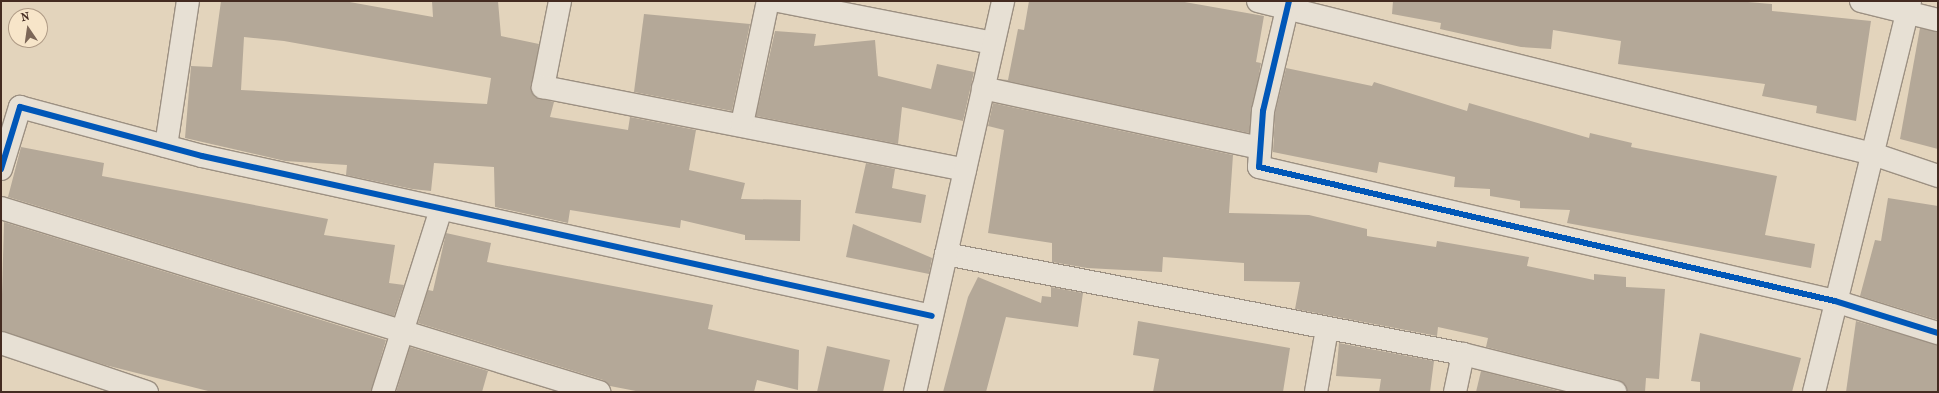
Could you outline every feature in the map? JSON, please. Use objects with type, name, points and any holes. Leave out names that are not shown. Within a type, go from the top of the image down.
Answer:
[{"type":"street","points":[[166,146],[188,1]]},
{"type":"street","points":[[560,1],[543,87],[742,124],[965,170]]},
{"type":"street","points":[[742,124],[768,1]]},
{"type":"street","points":[[779,1],[993,43]]},
{"type":"street","points":[[915,392],[1002,1]]},
{"type":"street","points":[[1258,1],[1288,4],[1873,154],[1938,176]]},
{"type":"street","points":[[1860,1],[1908,7],[1938,20]]},
{"type":"street","points":[[1288,4],[1263,111],[1259,166],[1835,301],[1938,333]]},
{"type":"street","points":[[1814,392],[1908,7]]},
{"type":"street","points":[[983,88],[1260,148]]},
{"type":"street","points":[[1,169],[20,107],[166,146],[441,209],[932,316]]},
{"type":"street","points":[[1,208],[403,330],[599,392]]},
{"type":"street","points":[[383,392],[441,209]]},
{"type":"street","points":[[946,254],[1327,329],[1463,354],[1615,392]]},
{"type":"street","points":[[1316,392],[1327,329]]},
{"type":"street","points":[[1,343],[147,392]]},
{"type":"street","points":[[1455,392],[1463,354]]},
{"type":"building","points":[[221,1],[344,1],[433,17],[432,1],[498,1],[501,36],[539,44],[531,91],[535,97],[554,102],[550,117],[628,130],[630,117],[696,130],[689,170],[745,183],[741,199],[801,200],[800,241],[745,240],[745,235],[681,220],[680,228],[570,210],[568,223],[495,207],[494,167],[434,163],[431,191],[412,189],[346,175],[347,165],[285,161],[185,138],[191,66],[212,67]],"holes":[[[244,37],[284,41],[491,78],[487,104],[241,90]]]},
{"type":"building","points":[[1029,1],[1179,1],[1264,16],[1256,62],[1261,63],[1249,133],[998,79],[1008,80],[1018,29],[1024,30]]},
{"type":"building","points":[[1393,1],[1736,1],[1772,4],[1772,11],[1871,21],[1856,121],[1816,113],[1817,106],[1762,96],[1765,84],[1618,64],[1621,41],[1553,30],[1551,49],[1521,47],[1440,29],[1441,23],[1392,14]]},
{"type":"building","points":[[644,14],[750,24],[732,111],[634,92]]},
{"type":"building","points":[[1920,28],[1938,32],[1938,149],[1900,139]]},
{"type":"building","points":[[775,31],[816,34],[814,46],[875,40],[878,76],[931,89],[937,64],[974,72],[963,121],[902,107],[898,144],[756,116]]},
{"type":"building","points":[[1286,68],[1372,86],[1374,82],[1467,111],[1469,103],[1589,138],[1590,133],[1632,143],[1631,147],[1777,176],[1765,235],[1815,244],[1811,268],[1567,223],[1570,210],[1520,208],[1520,201],[1490,196],[1490,189],[1454,187],[1455,177],[1379,162],[1377,173],[1273,152],[1275,113]]},
{"type":"building","points":[[993,103],[1233,155],[1229,213],[1309,215],[1367,229],[1367,236],[1436,247],[1437,241],[1529,257],[1527,266],[1594,280],[1594,274],[1626,277],[1626,287],[1665,289],[1659,379],[1646,378],[1645,392],[1627,392],[1618,380],[1486,347],[1488,338],[1438,327],[1437,336],[1295,309],[1300,282],[1244,281],[1244,263],[1163,257],[1162,272],[1087,268],[1052,262],[1052,243],[988,233],[1004,130],[988,126]]},
{"type":"building","points":[[21,147],[104,163],[102,176],[328,219],[324,235],[395,245],[389,283],[404,285],[394,316],[8,197]]},
{"type":"building","points":[[866,163],[895,169],[892,188],[926,195],[921,223],[855,213]]},
{"type":"building","points":[[1888,198],[1938,206],[1938,320],[1860,296],[1875,240],[1881,241]]},
{"type":"building","points":[[4,222],[386,340],[371,392],[212,392],[105,365],[1,331]]},
{"type":"building","points":[[853,224],[932,258],[929,274],[846,257]]},
{"type":"building","points":[[446,233],[491,243],[487,262],[713,305],[708,329],[799,350],[798,390],[757,380],[754,392],[641,392],[610,386],[603,380],[418,323],[428,290],[433,291]]},
{"type":"building","points":[[978,277],[1041,303],[1042,296],[1051,297],[1051,287],[1083,293],[1078,327],[1006,317],[986,392],[943,392],[968,297]]},
{"type":"building","points":[[1138,321],[1290,348],[1283,392],[1153,392],[1159,359],[1133,355]]},
{"type":"building","points":[[1856,321],[1938,345],[1938,392],[1846,392]]},
{"type":"building","points":[[1700,333],[1801,358],[1792,392],[1700,392],[1700,382],[1691,381]]},
{"type":"building","points":[[1339,343],[1434,361],[1430,392],[1379,392],[1381,379],[1336,376]]},
{"type":"building","points":[[827,346],[890,360],[883,392],[817,392]]},
{"type":"building","points":[[410,347],[488,371],[482,392],[396,392]]},
{"type":"building","points":[[1481,371],[1563,392],[1476,392]]},
{"type":"cycle path","points":[[1289,1],[1263,111],[1259,167],[1835,301],[1938,333]]},
{"type":"cycle path","points":[[1,169],[20,107],[202,156],[932,316]]}]
